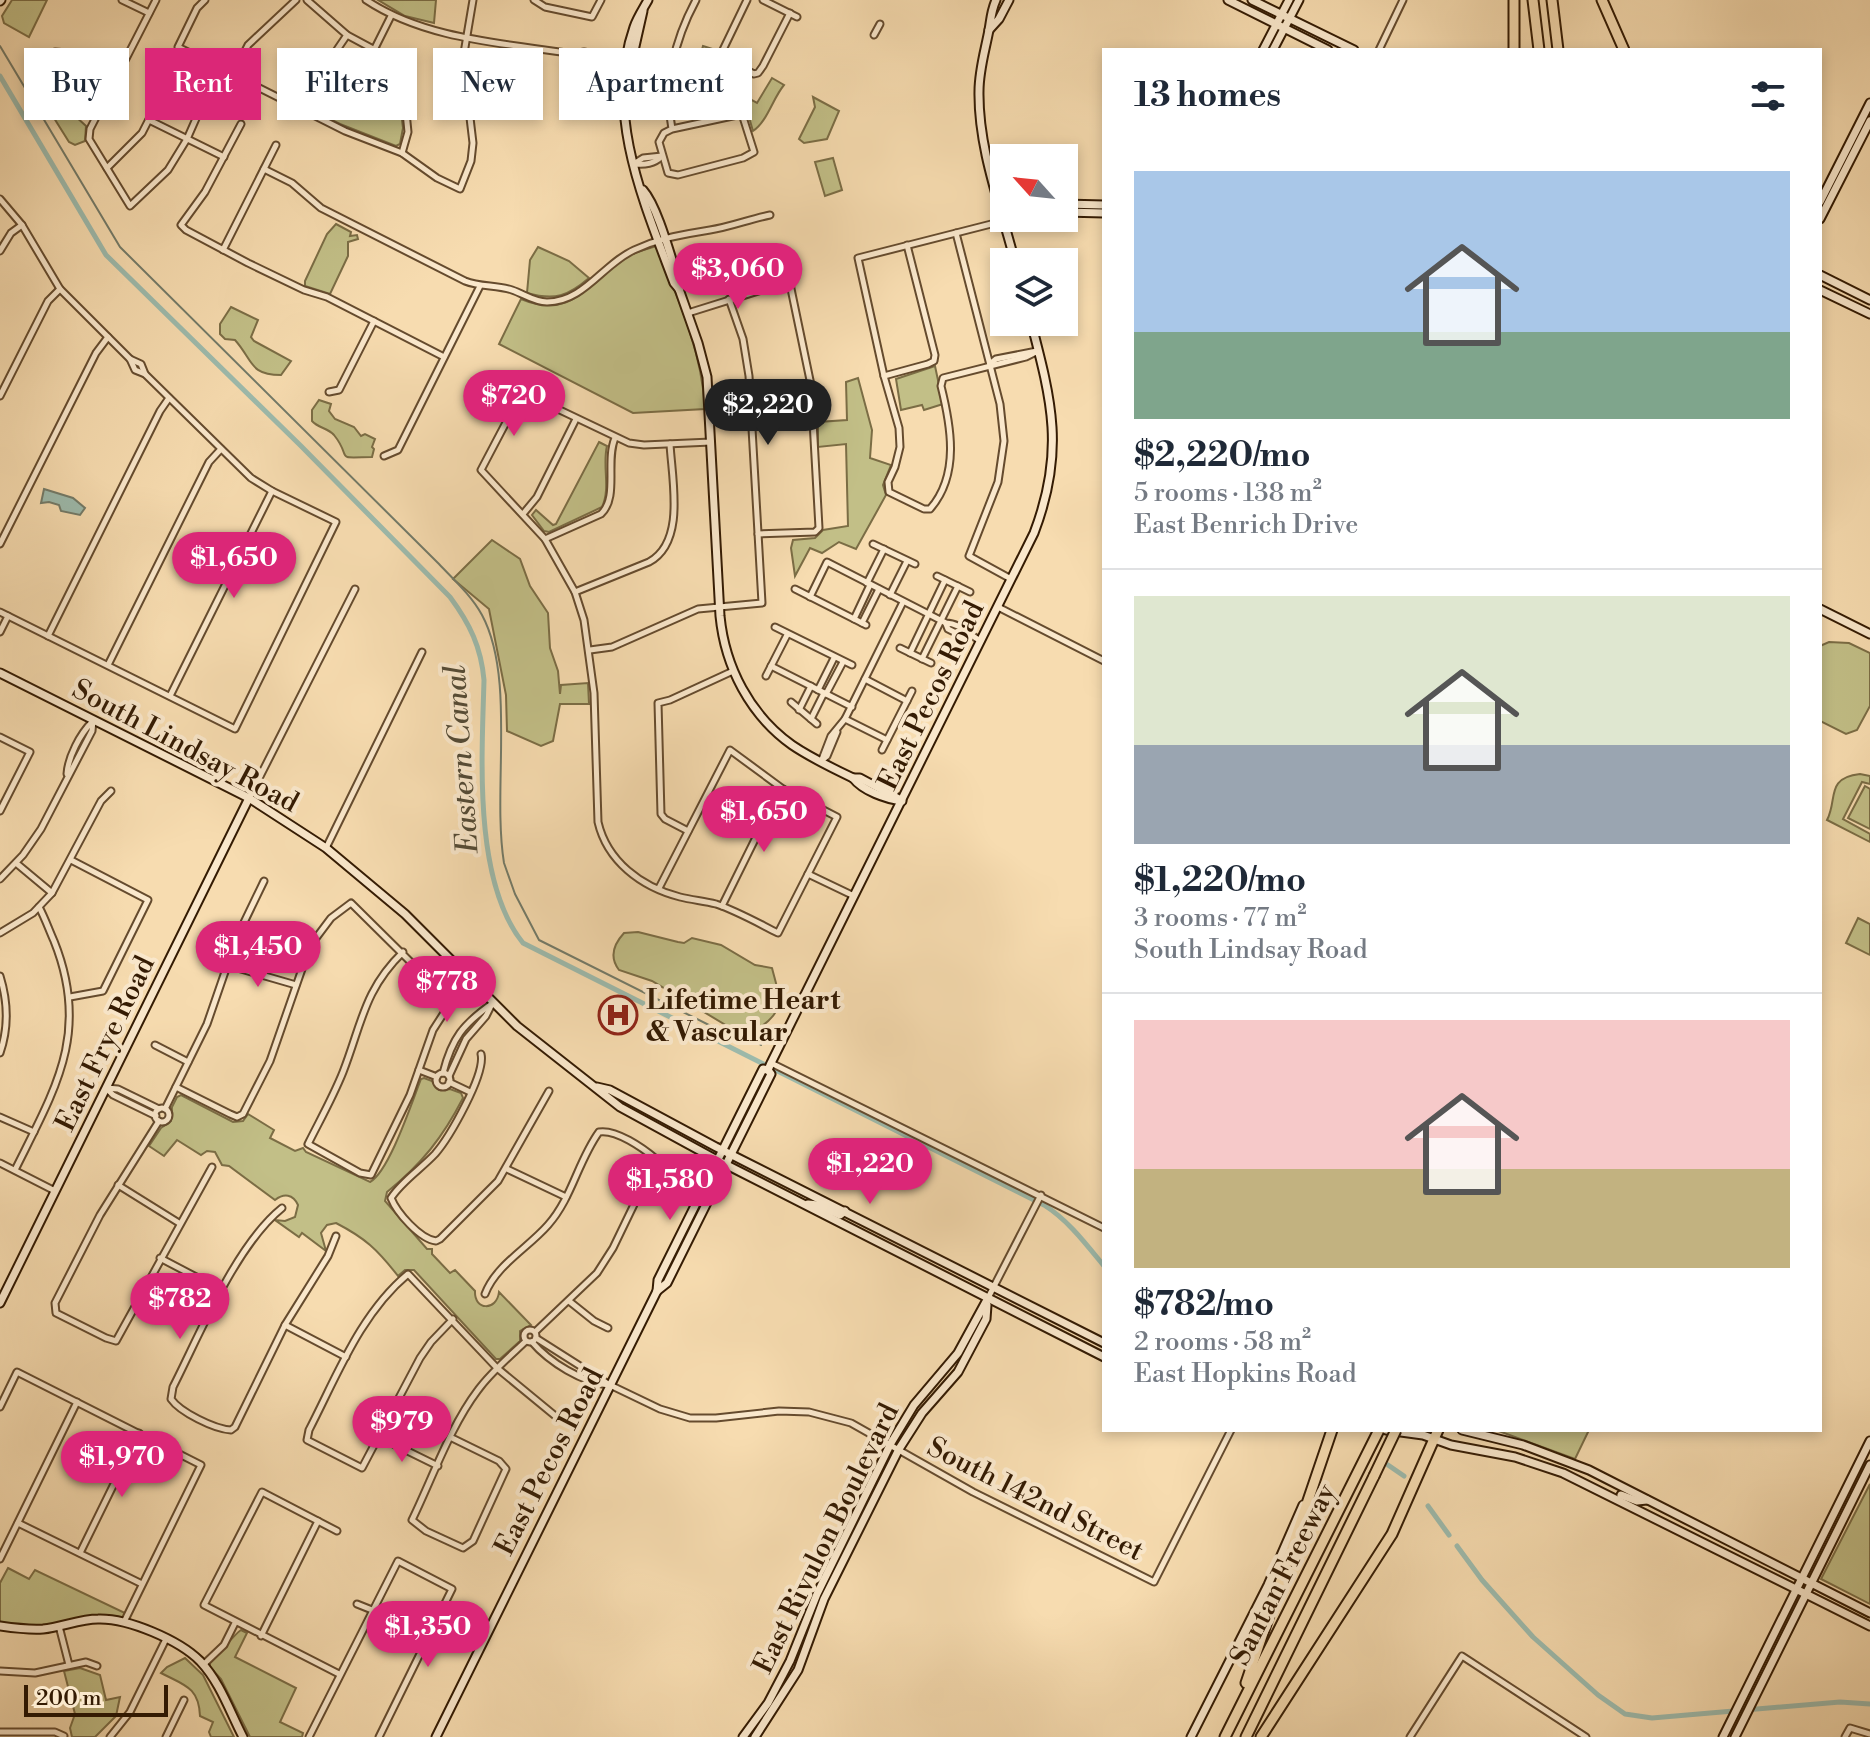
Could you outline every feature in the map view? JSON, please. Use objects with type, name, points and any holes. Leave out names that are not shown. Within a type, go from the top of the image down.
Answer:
[{"type":"highway","points":[[1514,0],[1514,48]]},
{"type":"highway","points":[[1533,0],[1539,48]]},
{"type":"highway","points":[[1552,0],[1558,48]]},
{"type":"highway","points":[[1602,0],[1623,48]]},
{"type":"highway","points":[[1235,1717],[1331,1432]]},
{"type":"highway","name":"Santan Freeway","points":[[1225,1737],[1378,1432]]},
{"type":"highway","name":"Santan Freeway","points":[[1246,1737],[1395,1432]]},
{"type":"highway","points":[[1261,1737],[1392,1534],[1436,1435]]},
{"type":"main road","points":[[632,48],[648,0]]},
{"type":"main road","points":[[990,164],[979,110],[982,57],[989,16],[996,0]]},
{"type":"main road","points":[[989,30],[1009,0]]},
{"type":"main road","points":[[1228,0],[1324,48]]},
{"type":"main road","points":[[1252,0],[1350,48]]},
{"type":"main road","points":[[1264,48],[1289,0]]},
{"type":"main road","points":[[1274,48],[1299,0]]},
{"type":"main road","points":[[1822,215],[1867,118],[1869,104]]},
{"type":"main road","points":[[1822,198],[1867,118]]},
{"type":"main road","points":[[627,120],[641,188],[674,283],[688,313],[707,377],[721,631],[733,671],[746,697],[764,720],[793,746],[902,801]]},
{"type":"main road","points":[[1078,204],[1102,205]]},
{"type":"main road","points":[[1078,212],[1102,213]]},
{"type":"main road","points":[[1822,276],[1870,300]]},
{"type":"main road","points":[[1822,291],[1870,314]]},
{"type":"main road","name":"East Pecos Road","points":[[657,1291],[667,1283],[732,1155],[771,1074],[770,1065],[1012,579],[1040,516],[1052,465],[1054,439],[1051,401],[1034,336]]},
{"type":"main road","points":[[1822,610],[1870,634]]},
{"type":"main road","name":"South Lindsay Road","points":[[0,673],[249,798],[326,848],[405,914],[493,1003],[549,1052],[597,1087],[603,1096],[717,1160],[1102,1356]]},
{"type":"main road","name":"East Frye Road","points":[[0,1303],[249,798]]},
{"type":"main road","name":"East Pecos Road","points":[[436,1737],[657,1291],[658,1280],[717,1160],[763,1069],[770,1065]]},
{"type":"main road","name":"South Lindsay Road","points":[[597,1087],[610,1090],[1102,1342]]},
{"type":"main road","points":[[802,1203],[818,1205],[840,1215],[845,1211]]},
{"type":"main road","name":"East Rivulon Boulevard","points":[[743,1737],[768,1703],[790,1661],[817,1594],[891,1443],[914,1405],[958,1353],[988,1298]]},
{"type":"main road","name":"East Rivulon Boulevard","points":[[755,1737],[798,1670],[824,1599],[899,1449],[922,1413],[958,1372],[986,1319],[988,1298]]},
{"type":"main road","points":[[1401,1432],[1436,1435],[1563,1473],[1870,1626]]},
{"type":"main road","points":[[1472,1432],[1552,1455],[1870,1613]]},
{"type":"main road","points":[[1723,1737],[1870,1441]]},
{"type":"main road","points":[[1735,1737],[1870,1465]]},
{"type":"main road","points":[[1191,1737],[1268,1585],[1316,1475]]},
{"type":"main road","points":[[1607,1493],[1647,1500]]},
{"type":"main road","points":[[1642,1510],[1653,1509],[1687,1520]]},
{"type":"main road","points":[[0,1626],[18,1629],[99,1619],[124,1622],[166,1639],[203,1665],[243,1737]]},
{"type":"street","points":[[122,0],[149,13]]},
{"type":"street","points":[[129,54],[156,0]]},
{"type":"street","points":[[180,48],[197,8],[205,0]]},
{"type":"street","points":[[246,48],[296,0]]},
{"type":"street","points":[[307,0],[327,20],[370,48]]},
{"type":"street","points":[[366,0],[391,16],[420,27],[559,52]]},
{"type":"street","points":[[323,120],[402,153],[437,178],[460,189],[471,161],[473,143],[464,77],[466,37],[473,0]]},
{"type":"street","points":[[534,0],[545,7],[592,17],[601,0]]},
{"type":"street","points":[[672,129],[669,97],[673,66],[681,32],[696,0]]},
{"type":"street","points":[[747,0],[720,56],[754,74],[758,73],[790,13]]},
{"type":"street","points":[[763,0],[797,17]]},
{"type":"street","points":[[1380,48],[1403,0]]},
{"type":"street","points":[[375,48],[391,16]]},
{"type":"street","points":[[874,35],[880,24]]},
{"type":"street","points":[[338,48],[347,35]]},
{"type":"street","points":[[742,114],[754,152],[743,158],[673,175],[665,169],[660,137],[672,129],[742,114]]},
{"type":"street","points":[[95,120],[89,139],[130,206],[168,170],[195,120]]},
{"type":"street","points":[[107,168],[135,142],[149,120],[224,157]]},
{"type":"street","points":[[402,153],[408,120]]},
{"type":"street","points":[[241,124],[205,192],[181,225],[223,250],[444,357]]},
{"type":"street","points":[[223,250],[276,145]]},
{"type":"street","points":[[634,164],[644,165],[662,156]]},
{"type":"street","points":[[264,169],[292,183],[321,208],[480,286],[512,290],[546,302],[582,290],[628,253],[661,240],[770,215]]},
{"type":"street","points":[[0,199],[22,225],[60,289],[130,359],[135,370],[145,374],[251,478],[336,522],[235,729],[0,612]]},
{"type":"street","points":[[990,223],[858,258],[900,438],[887,490],[924,509],[930,509],[942,489],[952,445],[941,386],[945,376],[989,365],[996,359],[1038,351]]},
{"type":"street","points":[[0,251],[11,233],[22,225]]},
{"type":"street","points":[[956,233],[1003,422],[1002,461],[992,501],[969,556],[1012,579]]},
{"type":"street","points":[[884,376],[934,361],[907,245]]},
{"type":"street","points":[[688,313],[787,282],[790,284],[810,373],[819,528],[815,532],[758,534]]},
{"type":"street","points":[[384,456],[398,450],[480,286]]},
{"type":"street","points":[[0,396],[48,301],[60,289]]},
{"type":"street","points":[[590,650],[612,647],[698,609],[762,603],[749,376],[743,339],[729,299]]},
{"type":"street","points":[[329,392],[339,390],[374,321]]},
{"type":"street","points":[[0,544],[96,353],[108,337]]},
{"type":"street","points":[[659,888],[730,750],[783,789],[837,817],[778,933],[722,906],[680,897],[659,888],[636,877],[621,865],[608,850],[600,831],[590,650],[575,592],[545,539],[481,470],[522,392],[615,438],[644,445],[711,442]]},
{"type":"street","points":[[48,636],[160,411],[170,398]]},
{"type":"street","points":[[523,514],[537,497],[576,419]]},
{"type":"street","points":[[545,539],[601,514],[608,507],[611,497],[610,450],[615,438]]},
{"type":"street","points":[[575,592],[649,562],[667,546],[673,529],[670,444]]},
{"type":"street","points":[[108,665],[209,462],[221,449]]},
{"type":"street","points":[[170,696],[272,491]]},
{"type":"street","points":[[873,544],[915,564]]},
{"type":"street","points":[[854,619],[884,549]]},
{"type":"street","points":[[890,595],[907,561]]},
{"type":"street","points":[[810,597],[827,562],[928,615],[952,623],[981,641]]},
{"type":"street","points":[[937,576],[970,592]]},
{"type":"street","points":[[910,653],[945,580]]},
{"type":"street","points":[[922,659],[943,622],[958,586]]},
{"type":"street","name":"East Frye Road","points":[[249,798],[355,589]]},
{"type":"street","points":[[795,589],[864,624],[879,589]]},
{"type":"street","points":[[821,762],[822,753],[852,707],[903,602]]},
{"type":"street","points":[[998,607],[1102,660]]},
{"type":"street","points":[[0,632],[8,616]]},
{"type":"street","points":[[775,627],[852,665]]},
{"type":"street","points":[[766,676],[787,635]]},
{"type":"street","points":[[900,648],[931,663]]},
{"type":"street","points":[[326,848],[422,652]]},
{"type":"street","points":[[811,719],[834,658]]},
{"type":"street","points":[[823,692],[843,662]]},
{"type":"street","points":[[771,666],[852,707]]},
{"type":"street","points":[[688,831],[661,814],[658,703],[733,671]]},
{"type":"street","points":[[865,679],[907,701]]},
{"type":"street","points":[[799,710],[811,686]]},
{"type":"street","points":[[882,750],[912,691]]},
{"type":"street","points":[[791,702],[817,724]]},
{"type":"street","points":[[845,719],[887,740]]},
{"type":"street","points":[[0,879],[41,829],[67,775],[68,764],[93,720]]},
{"type":"street","points":[[0,737],[30,752],[0,811]]},
{"type":"street","points":[[722,906],[783,789]]},
{"type":"street","points":[[0,933],[39,907],[52,893],[101,801],[111,791]]},
{"type":"street","points":[[70,997],[103,991],[148,900],[71,860]]},
{"type":"street","points":[[16,863],[52,893]]},
{"type":"street","points":[[808,874],[855,896]]},
{"type":"street","points":[[212,1167],[116,1341],[59,1315],[55,1308],[100,1215],[176,1087],[207,1024],[237,937],[264,881]]},
{"type":"street","points":[[176,1087],[237,1117],[243,1114],[270,1061],[305,958],[319,932],[351,903],[403,952],[451,1002],[433,1030],[400,1118],[371,1175],[360,1173],[308,1144],[336,1089],[372,989],[388,966],[403,952]]},
{"type":"street","points":[[15,1170],[62,1071],[71,1018],[62,961],[39,907]]},
{"type":"street","points":[[227,965],[296,985]]},
{"type":"street","points":[[0,976],[7,1021],[0,1053]]},
{"type":"street","points":[[444,1077],[455,1038],[493,1003]]},
{"type":"street","points":[[444,1077],[466,1039],[493,1003]]},
{"type":"street","points":[[155,1045],[188,1062]]},
{"type":"street","points":[[481,1054],[482,1066],[442,1144],[391,1198],[394,1206],[431,1241],[440,1239],[490,1191],[507,1169],[549,1091]]},
{"type":"street","points":[[770,1065],[1102,1227]]},
{"type":"street","points":[[419,1070],[444,1077],[470,1092]]},
{"type":"street","points":[[106,1088],[118,1089],[162,1109],[168,1117],[165,1121],[158,1119],[113,1095],[106,1088]]},
{"type":"street","points":[[0,1117],[34,1132]]},
{"type":"street","points":[[452,1438],[499,1461],[506,1469],[473,1541],[467,1547],[458,1547],[412,1520],[438,1466],[469,1403],[497,1368],[588,1284],[605,1262],[656,1159],[612,1133],[604,1131],[596,1136],[566,1197],[545,1228],[492,1278],[485,1294]]},
{"type":"street","points":[[0,1163],[55,1191]]},
{"type":"street","points":[[507,1169],[566,1197]]},
{"type":"street","points":[[118,1185],[179,1223]]},
{"type":"street","points":[[988,1298],[1040,1197]]},
{"type":"street","points":[[282,1208],[268,1219],[223,1291],[173,1387],[171,1399],[178,1406],[222,1429],[235,1427],[285,1325],[328,1256],[336,1236]]},
{"type":"street","points":[[160,1258],[223,1291]]},
{"type":"street","points":[[453,1319],[420,1358],[362,1468],[307,1440],[309,1430],[346,1357],[373,1312],[408,1274],[453,1319],[497,1368],[559,1419]]},
{"type":"street","points":[[569,1301],[608,1328]]},
{"type":"street","points":[[285,1325],[346,1357]]},
{"type":"street","name":"South 142nd Street","points":[[532,1338],[610,1385],[660,1409],[690,1418],[779,1411],[809,1412],[851,1423],[973,1492],[1154,1582],[1230,1432]]},
{"type":"street","points":[[0,1407],[17,1372],[201,1465],[124,1622]]},
{"type":"street","points":[[0,1559],[77,1402]]},
{"type":"street","points":[[80,1553],[139,1433]]},
{"type":"street","points":[[379,1437],[438,1466]]},
{"type":"street","points":[[337,1531],[262,1492],[204,1605],[339,1674]]},
{"type":"street","points":[[261,1636],[318,1521]]},
{"type":"street","points":[[18,1523],[142,1584]]},
{"type":"street","points":[[309,1737],[398,1561],[452,1589],[379,1737]]},
{"type":"street","points":[[357,1604],[372,1610]]},
{"type":"street","points":[[203,1665],[224,1645],[235,1623]]},
{"type":"street","points":[[59,1626],[69,1665]]},
{"type":"street","points":[[110,1737],[130,1712],[166,1639]]},
{"type":"street","points":[[1410,1737],[1462,1656],[1586,1737]]},
{"type":"street","points":[[0,1671],[35,1673],[86,1662],[97,1666]]},
{"type":"street","points":[[166,1737],[184,1700]]},
{"type":"street","points":[[1845,1737],[1850,1728],[1870,1734]]},
{"type":"street","points":[[0,1732],[17,1735],[55,1732],[64,1736]]},
{"type":"shaded area","points":[[12,0],[47,0],[29,37],[4,23],[2,16]]},
{"type":"shaded area","points":[[378,0],[436,0],[434,23],[405,16]]},
{"type":"shaded area","points":[[772,78],[784,85],[762,122],[753,131],[750,120],[752,100],[757,103]]},
{"type":"shaded area","points":[[813,97],[839,111],[827,139],[804,143],[799,139],[815,107]]},
{"type":"shaded area","points":[[55,120],[79,120],[86,126],[85,141],[75,145],[69,142]]},
{"type":"shaded area","points":[[332,120],[402,120],[400,144],[396,146]]},
{"type":"shaded area","points":[[833,158],[842,190],[825,196],[815,162]]},
{"type":"shaded area","points":[[336,224],[351,232],[350,236],[357,235],[358,239],[348,242],[348,256],[330,294],[305,286],[305,281],[327,234]]},
{"type":"shaded area","points":[[656,246],[694,346],[705,409],[633,413],[499,344],[521,299],[554,305],[567,302],[626,257]]},
{"type":"shaded area","points":[[538,247],[569,261],[589,278],[574,289],[553,297],[527,293],[530,260]]},
{"type":"shaded area","points":[[231,307],[258,320],[251,337],[254,341],[291,361],[281,375],[257,369],[235,340],[225,339],[220,334],[220,324]]},
{"type":"shaded area","points":[[935,366],[943,404],[924,410],[922,405],[901,410],[896,379]]},
{"type":"shaded area","points":[[858,378],[872,430],[870,458],[891,465],[883,485],[886,495],[856,549],[839,542],[822,553],[810,548],[795,576],[791,548],[793,540],[815,538],[823,530],[848,526],[846,444],[818,447],[818,422],[847,420],[846,382]]},
{"type":"shaded area","points":[[319,400],[331,404],[329,411],[335,419],[354,427],[361,436],[365,434],[375,439],[372,457],[345,456],[334,435],[312,421],[312,410]]},
{"type":"shaded area","points":[[599,442],[607,446],[606,492],[602,507],[549,532],[544,531],[532,515],[536,510],[553,525],[556,524]]},
{"type":"shaded area","points":[[44,489],[73,498],[85,508],[80,515],[61,511],[59,505],[41,503]]},
{"type":"shaded area","points":[[492,540],[520,559],[530,586],[548,613],[550,648],[558,671],[560,694],[561,685],[588,683],[589,704],[560,704],[553,741],[541,746],[507,731],[506,695],[489,609],[453,579]]},
{"type":"shaded area","points":[[1829,642],[1849,643],[1870,653],[1870,706],[1857,730],[1846,734],[1822,722],[1822,645]]},
{"type":"shaded area","points":[[1849,776],[1870,776],[1870,784],[1862,782],[1843,819],[1870,834],[1870,842],[1827,820],[1837,785]]},
{"type":"shaded area","points":[[1865,786],[1870,789],[1870,829],[1848,818]]},
{"type":"shaded area","points":[[1858,918],[1870,924],[1870,955],[1846,943]]},
{"type":"shaded area","points":[[638,932],[684,943],[692,938],[721,945],[755,965],[772,968],[779,1002],[774,1015],[759,1028],[729,1027],[652,981],[619,970],[613,956],[617,942],[624,933]]},
{"type":"shaded area","points":[[424,1078],[432,1081],[439,1090],[450,1089],[461,1093],[463,1098],[430,1150],[387,1192],[385,1201],[427,1249],[432,1249],[432,1254],[450,1273],[455,1270],[475,1291],[478,1302],[490,1305],[499,1292],[531,1325],[520,1331],[520,1341],[500,1359],[496,1359],[414,1270],[405,1270],[398,1276],[377,1251],[355,1234],[336,1223],[327,1225],[321,1233],[326,1251],[302,1233],[299,1237],[275,1220],[285,1221],[295,1217],[298,1205],[291,1197],[282,1196],[275,1200],[229,1166],[222,1165],[215,1152],[207,1151],[201,1155],[177,1140],[164,1156],[149,1146],[161,1128],[171,1121],[172,1107],[181,1095],[233,1122],[243,1121],[248,1114],[274,1130],[270,1138],[295,1151],[303,1148],[370,1182],[385,1165]]},
{"type":"shaded area","points":[[1501,1432],[1588,1432],[1575,1459]]},
{"type":"shaded area","points":[[1870,1484],[1870,1604],[1821,1579]]},
{"type":"shaded area","points":[[8,1568],[29,1579],[35,1570],[127,1614],[124,1622],[99,1619],[43,1629],[0,1626],[0,1583]]},
{"type":"shaded area","points":[[241,1630],[247,1633],[235,1657],[296,1688],[280,1722],[303,1733],[302,1737],[250,1737],[221,1679],[210,1667],[210,1663]]},
{"type":"shaded area","points":[[185,1658],[203,1675],[234,1737],[211,1737],[209,1732],[213,1722],[200,1716],[193,1693],[161,1673]]},
{"type":"shaded area","points":[[80,1668],[100,1675],[106,1700],[120,1697],[116,1716],[95,1737],[72,1737],[70,1728],[75,1714],[64,1671]]},
{"type":"waterway","points":[[0,46],[120,247],[439,564],[468,594],[482,615],[492,641],[501,702],[500,802],[504,863],[515,894],[539,940],[739,1040],[761,1045]]},
{"type":"waterway","name":"Eastern Canal","points":[[0,76],[106,255],[450,597],[463,617],[477,646],[484,680],[482,781],[488,853],[507,917],[523,943],[1044,1205],[1069,1225],[1102,1264]]},
{"type":"waterway","name":"Eastern Canal","points":[[1388,1465],[1404,1476]]},
{"type":"waterway","name":"Eastern Canal","points":[[1428,1506],[1449,1535]]},
{"type":"waterway","name":"Eastern Canal","points":[[1457,1546],[1482,1580],[1533,1637],[1598,1695],[1625,1714],[1652,1718],[1840,1702],[1870,1704]]},
{"type":"place","name":"Lifetime Heart & Vascular","points":[[618,1015]]}]
